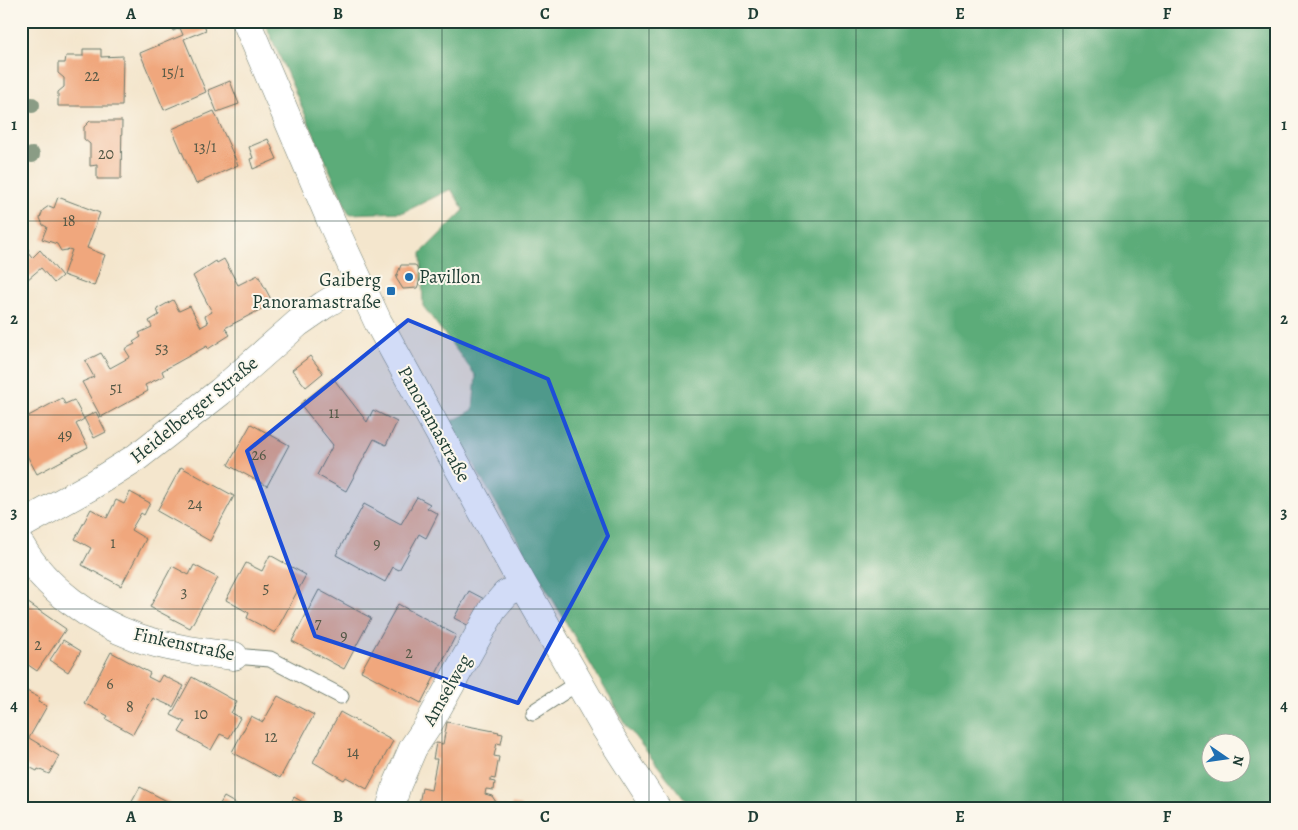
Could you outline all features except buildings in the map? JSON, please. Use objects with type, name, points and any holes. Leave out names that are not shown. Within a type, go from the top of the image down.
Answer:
[{"type":"street","name":"Panoramastraße","points":[[246,21],[332,223],[378,322],[523,585],[605,728],[657,809]]},
{"type":"street","name":"Heidelberger Straße","points":[[21,526],[92,486],[137,457],[220,392],[298,323],[360,283]]},
{"type":"street","name":"Finkenstraße","points":[[21,546],[35,567],[58,590],[90,614],[113,627],[138,637],[171,646],[234,656]]},
{"type":"street","name":"Amselweg","points":[[390,809],[397,785],[413,748],[439,706],[493,609],[506,594],[523,585]]},
{"type":"lane","name":"Finkenstraße","points":[[234,656],[270,658],[341,696]]},
{"type":"lane","points":[[533,712],[579,682]]},
{"type":"highlighted area","points":[[408,320],[548,379],[608,536],[518,703],[315,636],[247,451]]},
{"type":"green space","points":[[264,21],[1277,21],[1277,809],[692,809],[628,728],[449,423],[473,410],[476,376],[423,306],[421,253],[464,210],[451,189],[404,212],[349,214]]},
{"type":"place","name":"Pavillon","points":[[409,277]]},
{"type":"place","name":"Gaiberg Panoramastraße","points":[[391,291]]}]
